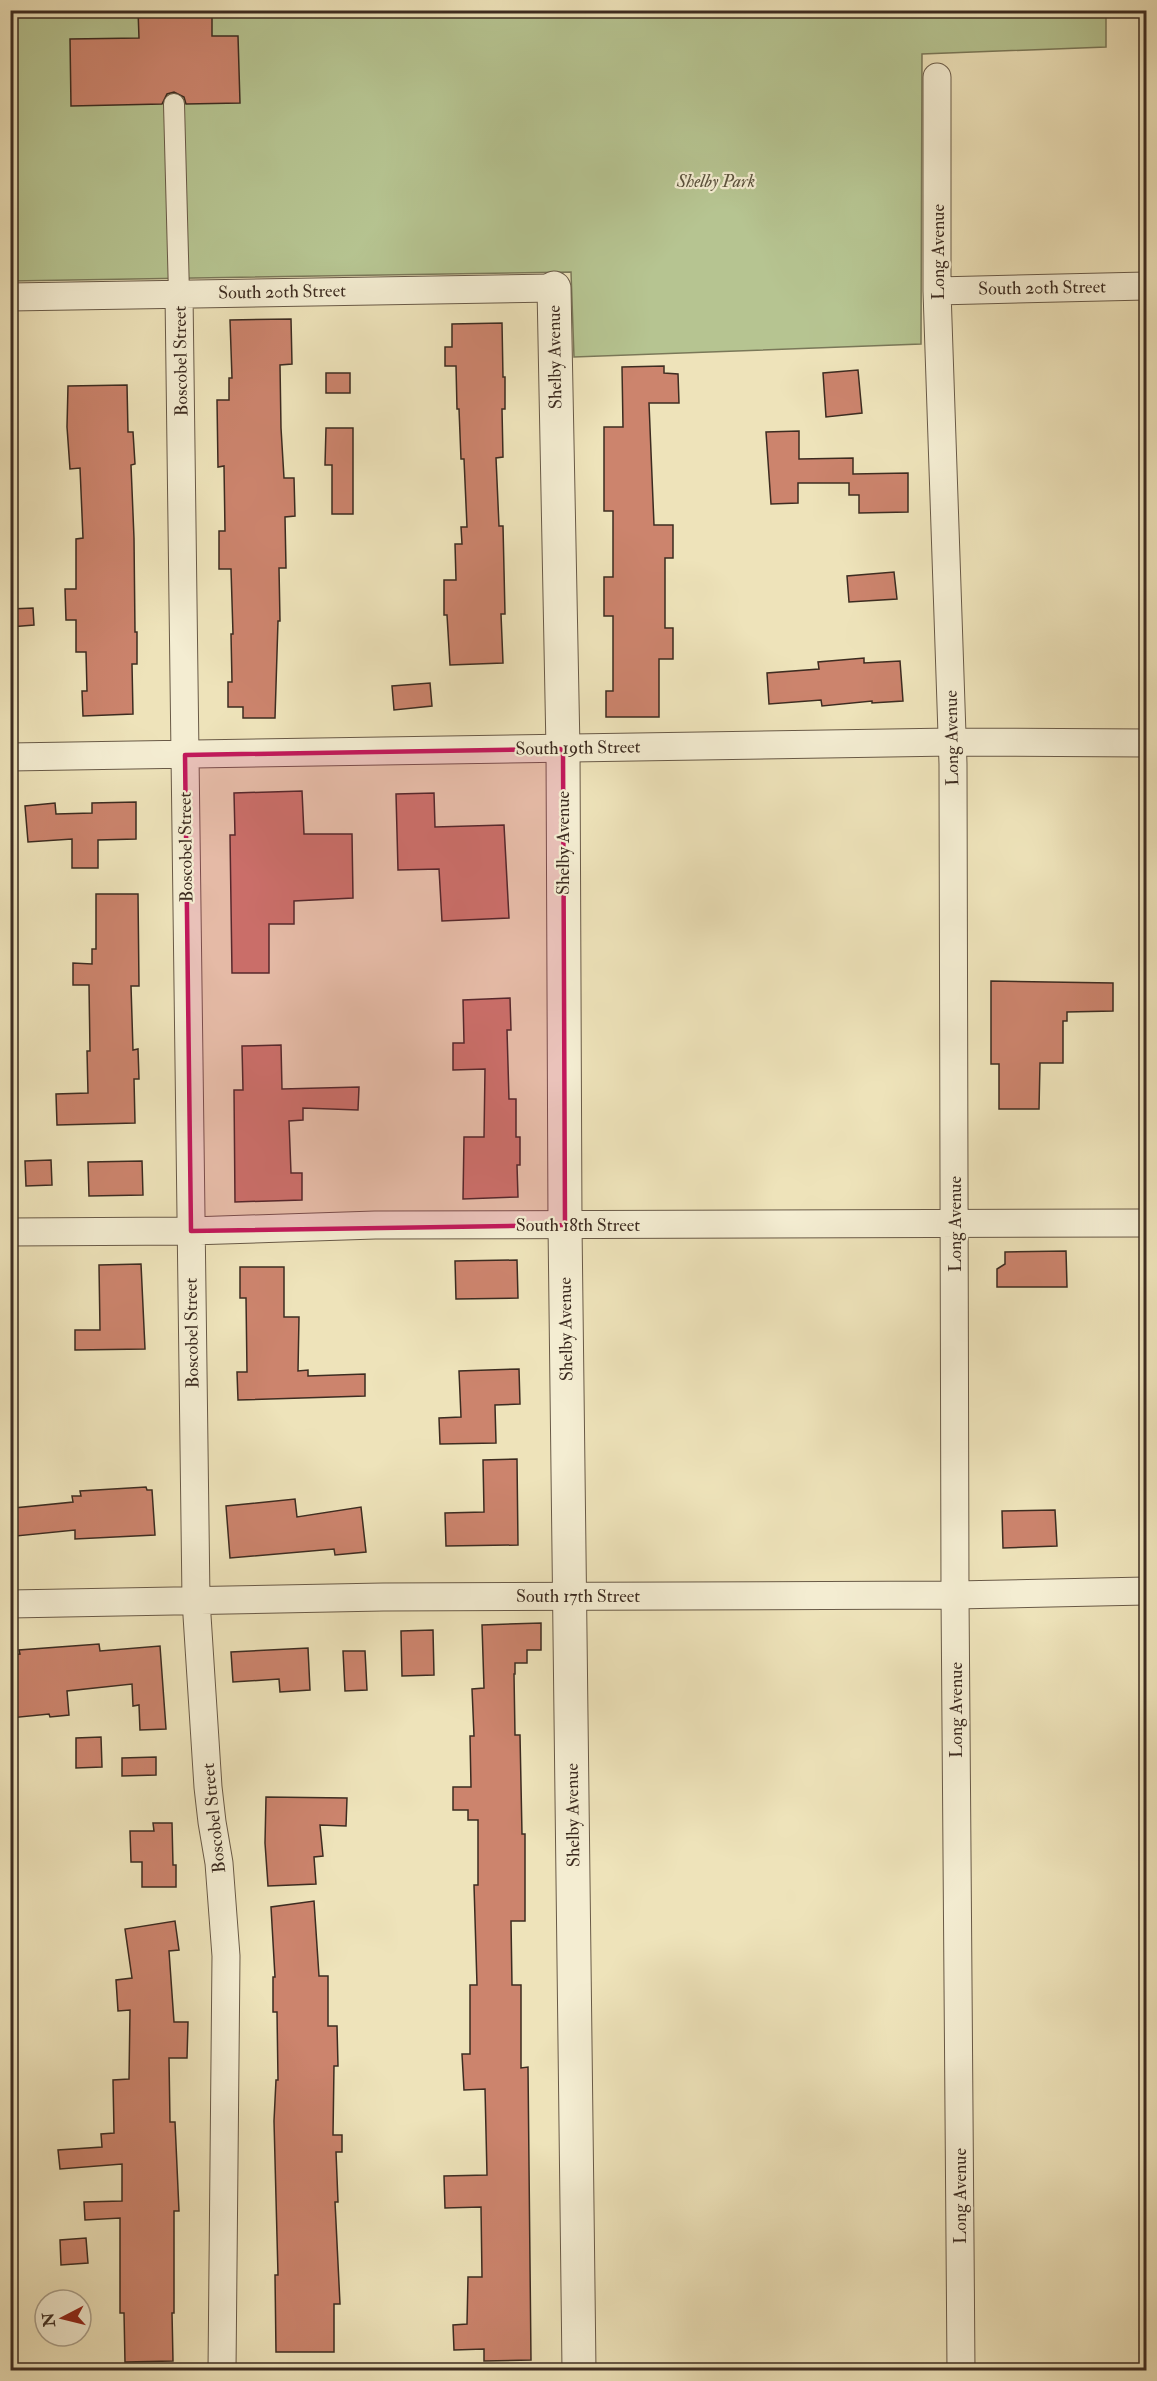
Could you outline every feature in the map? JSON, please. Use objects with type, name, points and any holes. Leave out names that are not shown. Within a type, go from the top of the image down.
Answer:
[{"type":"street","name":"Long Avenue","points":[[937,77],[938,291],[952,742],[961,2370]]},
{"type":"street","points":[[174,104],[179,294]]},
{"type":"street","name":"South 20th Street","points":[[938,291],[1146,286]]},
{"type":"street","name":"South 20th Street","points":[[10,297],[554,288]]},
{"type":"street","name":"Shelby Avenue","points":[[554,288],[563,749],[565,1225],[579,2370]]},
{"type":"street","name":"Boscobel Street","points":[[179,294],[196,1600],[208,1786],[219,1863],[226,1956],[222,2370]]},
{"type":"street","name":"South 19th Street","points":[[10,757],[952,742],[1146,743]]},
{"type":"street","name":"South 18th Street","points":[[10,1232],[190,1231],[375,1225],[1146,1223]]},
{"type":"street","name":"South 17th Street","points":[[10,1604],[196,1600],[955,1595],[1146,1591]]},
{"type":"highlighted area","points":[[563,749],[565,1225],[191,1231],[185,755]]},
{"type":"green space","name":"Shelby Park","points":[[1106,10],[1106,47],[922,54],[921,344],[574,357],[571,272],[11,281],[10,11]]},
{"type":"building","points":[[138,10],[212,10],[212,36],[238,36],[240,103],[186,104],[184,97],[174,92],[167,94],[162,104],[71,106],[70,39],[139,38]]},
{"type":"building","points":[[291,319],[292,364],[280,365],[281,428],[284,478],[294,478],[295,516],[285,517],[286,568],[279,568],[280,621],[278,621],[275,718],[243,718],[243,707],[228,707],[228,682],[232,682],[231,569],[219,569],[219,531],[225,531],[224,466],[218,467],[217,400],[229,400],[229,378],[232,378],[230,320]]},
{"type":"building","points":[[502,323],[503,377],[505,377],[505,409],[502,409],[503,457],[496,458],[499,526],[503,526],[505,614],[501,614],[503,663],[450,665],[447,615],[444,615],[444,580],[456,580],[455,544],[462,544],[461,527],[467,527],[464,459],[461,459],[459,409],[457,409],[456,366],[445,366],[445,347],[452,347],[452,324]]},
{"type":"building","points":[[664,366],[664,373],[678,374],[679,403],[649,403],[654,525],[673,525],[673,558],[665,558],[665,628],[673,628],[673,659],[659,659],[659,717],[606,717],[606,691],[613,691],[613,616],[604,616],[604,577],[613,577],[613,511],[604,511],[604,427],[623,427],[622,367]]},
{"type":"building","points":[[858,370],[862,413],[826,417],[823,373]]},
{"type":"building","points":[[326,373],[350,373],[350,393],[326,393]]},
{"type":"building","points":[[127,385],[128,432],[133,432],[135,464],[131,465],[135,632],[137,632],[137,664],[132,664],[133,714],[83,716],[82,691],[87,691],[86,652],[76,652],[76,620],[66,620],[65,589],[76,589],[76,539],[83,538],[80,468],[70,469],[67,427],[68,386]]},
{"type":"building","points":[[326,428],[353,428],[353,514],[332,514],[332,465],[325,465]]},
{"type":"building","points":[[799,431],[799,459],[853,458],[853,474],[908,473],[908,512],[859,513],[859,495],[849,495],[849,483],[798,483],[798,503],[771,504],[766,432]]},
{"type":"building","points":[[894,572],[897,599],[849,602],[847,576]]},
{"type":"building","points":[[33,608],[34,625],[10,627],[10,609]]},
{"type":"building","points":[[864,658],[864,663],[900,661],[903,701],[872,703],[872,701],[822,706],[821,700],[769,704],[767,673],[819,669],[818,662]]},
{"type":"building","points":[[430,683],[432,706],[394,710],[392,686]]},
{"type":"building","points":[[302,791],[304,834],[352,834],[353,898],[294,901],[294,924],[269,924],[269,973],[232,973],[230,835],[235,835],[234,793]]},
{"type":"building","points":[[434,793],[435,827],[504,825],[509,918],[442,921],[439,869],[398,870],[396,794]]},
{"type":"building","points":[[136,802],[136,839],[98,840],[98,868],[72,868],[72,839],[28,842],[25,806],[55,803],[56,814],[92,813],[92,803]]},
{"type":"building","points":[[96,894],[138,894],[139,986],[131,986],[133,1050],[138,1049],[139,1079],[134,1079],[135,1123],[57,1125],[56,1094],[88,1093],[89,985],[73,985],[73,963],[92,964],[92,949],[96,949]]},
{"type":"building","points":[[991,981],[1113,983],[1113,1011],[1067,1012],[1067,1021],[1063,1021],[1063,1063],[1040,1063],[1039,1109],[999,1109],[999,1064],[991,1064]]},
{"type":"building","points":[[510,998],[511,1030],[507,1030],[509,1099],[516,1099],[516,1137],[520,1137],[520,1165],[517,1165],[518,1197],[463,1199],[464,1137],[484,1137],[485,1069],[453,1070],[453,1043],[464,1043],[463,1000]]},
{"type":"building","points":[[281,1045],[282,1089],[359,1087],[358,1110],[303,1108],[303,1120],[289,1121],[291,1173],[302,1173],[302,1200],[235,1202],[234,1090],[243,1090],[242,1046]]},
{"type":"building","points":[[51,1160],[52,1185],[26,1186],[25,1161]]},
{"type":"building","points":[[142,1161],[143,1195],[89,1196],[88,1162]]},
{"type":"building","points":[[1066,1251],[1067,1287],[997,1287],[997,1269],[1005,1264],[1005,1252]]},
{"type":"building","points":[[517,1260],[518,1298],[456,1299],[455,1261]]},
{"type":"building","points":[[141,1264],[145,1349],[75,1350],[75,1330],[100,1330],[99,1265]]},
{"type":"building","points":[[240,1267],[284,1267],[284,1317],[299,1317],[298,1371],[308,1370],[308,1376],[365,1374],[365,1396],[238,1400],[237,1372],[247,1372],[246,1298],[240,1298]]},
{"type":"building","points":[[519,1369],[520,1404],[495,1405],[496,1443],[440,1444],[439,1418],[461,1417],[459,1371]]},
{"type":"building","points":[[517,1459],[518,1545],[446,1546],[445,1513],[484,1512],[483,1460]]},
{"type":"building","points":[[146,1487],[147,1490],[152,1490],[155,1535],[75,1539],[75,1530],[16,1536],[14,1508],[73,1502],[72,1496],[81,1496],[80,1491]]},
{"type":"building","points":[[295,1499],[297,1517],[361,1507],[366,1552],[335,1555],[334,1549],[230,1558],[226,1506]]},
{"type":"building","points":[[1055,1510],[1057,1546],[1003,1548],[1002,1511]]},
{"type":"building","points":[[541,1623],[541,1650],[527,1650],[527,1663],[515,1663],[514,1674],[515,1735],[520,1735],[522,1834],[525,1834],[525,1921],[511,1921],[512,1985],[521,1985],[521,2068],[528,2067],[531,2360],[484,2361],[484,2349],[454,2350],[453,2325],[467,2324],[468,2277],[482,2277],[481,2207],[445,2208],[444,2176],[487,2175],[485,2089],[464,2090],[462,2054],[470,2054],[470,1985],[477,1985],[474,1885],[478,1885],[478,1820],[468,1820],[468,1810],[453,1810],[453,1787],[471,1787],[470,1736],[474,1736],[472,1689],[484,1688],[482,1625]]},
{"type":"building","points":[[433,1630],[434,1675],[402,1676],[401,1631]]},
{"type":"building","points":[[99,1644],[100,1651],[160,1646],[166,1729],[140,1730],[139,1705],[133,1706],[132,1684],[67,1691],[69,1715],[50,1717],[49,1714],[10,1718],[10,1655],[20,1654],[19,1650]]},
{"type":"building","points":[[308,1648],[310,1690],[280,1692],[279,1679],[233,1682],[231,1652]]},
{"type":"building","points":[[343,1651],[365,1651],[367,1690],[345,1691]]},
{"type":"building","points":[[101,1737],[102,1767],[76,1768],[76,1738]]},
{"type":"building","points":[[156,1757],[156,1775],[122,1776],[122,1758]]},
{"type":"building","points":[[266,1797],[347,1798],[346,1826],[320,1825],[323,1856],[314,1857],[316,1884],[268,1886],[265,1843]]},
{"type":"building","points":[[153,1823],[172,1823],[176,1887],[142,1887],[142,1862],[131,1862],[130,1831],[154,1831]]},
{"type":"building","points":[[314,1901],[319,1976],[328,1976],[328,2026],[337,2026],[338,2066],[334,2066],[333,2135],[342,2135],[342,2152],[336,2152],[338,2202],[335,2202],[340,2304],[334,2304],[334,2352],[276,2352],[275,2275],[278,2275],[274,2121],[276,2080],[278,2080],[277,2012],[273,2012],[273,1977],[275,1977],[271,1907]]},
{"type":"building","points":[[175,1921],[179,1950],[169,1951],[174,2022],[188,2022],[187,2058],[169,2058],[170,2122],[175,2122],[179,2211],[174,2211],[173,2361],[125,2362],[124,2313],[120,2313],[120,2218],[85,2220],[84,2202],[122,2201],[122,2164],[60,2169],[58,2150],[102,2147],[101,2134],[114,2133],[113,2080],[129,2079],[130,2010],[118,2011],[116,1980],[132,1978],[125,1929]]},
{"type":"building","points":[[86,2238],[88,2263],[61,2265],[60,2240]]}]
